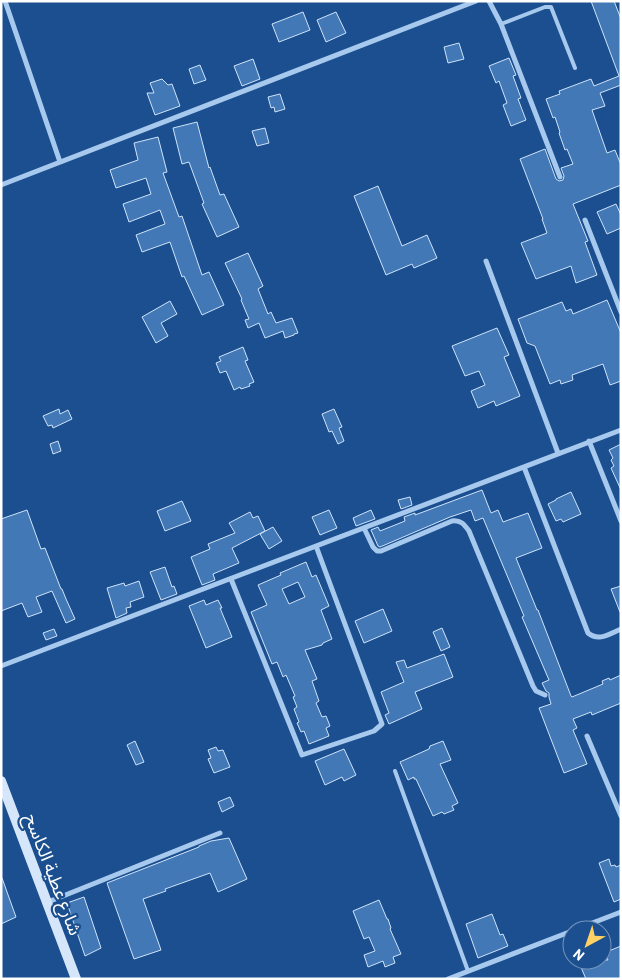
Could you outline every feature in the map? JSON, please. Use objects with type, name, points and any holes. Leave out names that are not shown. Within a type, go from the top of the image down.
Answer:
[{"type":"street","points":[[5,1],[60,162]]},
{"type":"street","points":[[1,185],[476,1]]},
{"type":"street","points":[[489,1],[501,24],[560,177]]},
{"type":"street","points":[[585,220],[621,312]]},
{"type":"street","points":[[486,262],[558,453]]},
{"type":"street","points":[[1,666],[621,430]]},
{"type":"street","points":[[589,441],[621,521]]},
{"type":"street","points":[[524,466],[588,633],[593,637],[599,638],[621,629]]},
{"type":"street","points":[[364,528],[373,547],[377,551],[381,551],[452,521],[463,523],[469,531],[533,686],[536,691],[545,694]]},
{"type":"street","points":[[231,579],[302,755],[374,731],[382,724],[316,546]]},
{"type":"street","points":[[587,736],[621,816]]},
{"type":"street","name":"شارع عطية الكاسح","points":[[1,781],[76,979]]},
{"type":"street","points":[[48,902],[220,833]]},
{"type":"street","points":[[600,920],[621,912]]},
{"type":"street","points":[[448,979],[562,934]]},
{"type":"lane","points":[[501,24],[545,7],[551,7],[575,68]]},
{"type":"lane","points":[[395,772],[468,971]]},
{"type":"building","points":[[591,1],[614,1],[621,19],[621,85],[600,93],[605,106],[592,110],[607,153],[615,150],[621,165],[621,185],[573,204],[588,241],[585,242],[597,275],[576,283],[571,266],[536,279],[521,243],[547,233],[520,159],[545,149],[556,179],[559,181],[563,180],[564,176],[561,168],[573,164],[567,149],[565,150],[555,117],[553,118],[546,99],[560,94],[559,91],[591,79],[594,86],[619,76]]},
{"type":"building","points":[[303,12],[310,30],[279,42],[272,24]]},
{"type":"building","points":[[336,12],[346,33],[326,42],[317,20]]},
{"type":"building","points":[[459,43],[464,59],[448,63],[444,47]]},
{"type":"building","points":[[509,58],[516,75],[513,76],[521,98],[518,99],[526,120],[511,126],[503,105],[507,103],[499,81],[496,83],[489,66]]},
{"type":"building","points":[[253,59],[260,79],[242,86],[234,66]]},
{"type":"building","points":[[200,65],[206,80],[194,84],[189,69]]},
{"type":"building","points":[[162,79],[168,85],[172,84],[180,106],[155,115],[147,93],[154,93],[150,83]]},
{"type":"building","points":[[280,94],[285,109],[275,112],[274,107],[271,108],[268,97]]},
{"type":"building","points":[[197,122],[209,168],[220,195],[224,194],[239,227],[217,237],[202,204],[204,203],[189,162],[182,164],[173,128]]},
{"type":"building","points":[[265,128],[269,143],[257,146],[252,131]]},
{"type":"building","points":[[158,137],[167,172],[163,173],[179,217],[182,216],[202,275],[209,272],[224,305],[202,315],[184,276],[182,277],[170,242],[142,252],[136,235],[165,224],[160,210],[129,222],[123,204],[151,194],[146,178],[116,188],[110,170],[138,160],[134,143]]},
{"type":"building","points":[[378,186],[402,246],[427,235],[437,258],[414,268],[412,264],[386,275],[354,196]]},
{"type":"building","points":[[616,204],[621,215],[621,228],[607,234],[597,212]]},
{"type":"building","points":[[248,253],[263,286],[258,289],[268,314],[271,312],[276,323],[292,318],[298,333],[285,338],[283,331],[265,338],[259,323],[248,328],[245,320],[249,319],[242,299],[225,263]]},
{"type":"building","points":[[607,300],[621,333],[621,381],[610,385],[603,364],[572,375],[573,380],[561,384],[560,380],[550,384],[535,346],[527,343],[518,319],[562,302],[566,311],[571,309],[573,314]]},
{"type":"building","points":[[170,301],[177,314],[161,323],[168,336],[156,343],[142,317]]},
{"type":"building","points":[[497,328],[509,355],[504,357],[520,396],[496,406],[494,401],[478,408],[471,391],[485,385],[479,371],[465,376],[452,346]]},
{"type":"building","points":[[243,347],[248,360],[245,361],[254,382],[249,384],[250,386],[234,390],[226,371],[220,373],[216,363],[221,361],[219,357]]},
{"type":"building","points":[[59,409],[60,414],[68,410],[72,419],[53,428],[52,425],[48,426],[43,416]]},
{"type":"building","points":[[334,409],[342,427],[339,428],[344,441],[338,444],[332,431],[329,432],[322,414]]},
{"type":"building","points":[[58,441],[61,451],[53,454],[50,444]]},
{"type":"building","points":[[621,444],[621,490],[611,468],[614,466],[609,450]]},
{"type":"building","points":[[482,490],[491,513],[498,510],[503,522],[528,513],[542,548],[516,558],[571,696],[603,684],[602,681],[609,678],[610,680],[621,675],[621,703],[592,715],[591,712],[573,719],[577,728],[573,730],[587,764],[564,773],[539,708],[551,704],[549,693],[542,683],[549,680],[483,518],[475,521],[471,510],[380,547],[371,530],[378,527],[380,531],[405,521],[404,517],[415,513],[415,515]]},
{"type":"building","points":[[571,492],[581,514],[563,522],[561,519],[556,521],[548,504]]},
{"type":"building","points":[[410,497],[412,505],[401,509],[398,500]]},
{"type":"building","points":[[182,501],[191,521],[165,531],[157,511]]},
{"type":"building","points":[[27,510],[41,549],[45,548],[75,619],[66,623],[52,591],[36,597],[42,612],[28,617],[22,603],[1,611],[1,519]]},
{"type":"building","points":[[329,510],[337,528],[320,535],[312,517]]},
{"type":"building","points":[[371,510],[375,519],[356,526],[353,518]]},
{"type":"building","points":[[250,512],[253,518],[258,516],[265,531],[232,548],[239,563],[213,574],[215,580],[202,585],[191,557],[210,549],[208,544],[235,533],[229,523]]},
{"type":"building","points":[[273,527],[282,541],[269,549],[260,534]]},
{"type":"building","points":[[306,562],[312,577],[316,575],[329,606],[321,610],[332,639],[322,645],[305,650],[317,679],[312,681],[319,701],[316,703],[322,717],[326,716],[330,726],[326,728],[329,736],[309,744],[304,731],[301,732],[297,723],[299,722],[294,709],[297,707],[293,697],[295,696],[286,675],[283,677],[277,662],[272,664],[251,612],[267,605],[258,585],[281,575],[280,573]],"holes":[[[298,582],[305,597],[289,604],[282,589]]]},
{"type":"building","points":[[165,567],[172,587],[174,586],[177,594],[161,600],[150,572]]},
{"type":"building","points":[[139,581],[144,597],[130,602],[131,607],[126,608],[127,613],[116,618],[107,588],[124,583],[125,586]]},
{"type":"building","points":[[621,586],[621,612],[620,612],[611,589]]},
{"type":"building","points":[[204,600],[206,605],[218,600],[232,637],[206,648],[189,606]]},
{"type":"building","points":[[383,609],[392,631],[364,643],[355,621]]},
{"type":"building","points":[[442,628],[450,647],[441,651],[433,632]]},
{"type":"building","points":[[54,629],[57,636],[46,640],[43,633]]},
{"type":"building","points":[[444,654],[453,677],[415,692],[422,709],[389,724],[385,715],[389,713],[381,692],[404,682],[396,662],[404,660],[407,668]]},
{"type":"building","points":[[135,741],[144,762],[136,765],[127,745]]},
{"type":"building","points":[[443,741],[451,760],[440,764],[458,803],[452,806],[454,810],[433,816],[416,779],[414,777],[408,780],[400,762]]},
{"type":"building","points":[[216,747],[218,751],[223,750],[230,767],[214,773],[208,759],[211,758],[208,750]]},
{"type":"building","points":[[344,749],[356,775],[344,781],[342,777],[325,785],[315,761]]},
{"type":"building","points":[[230,797],[234,806],[222,812],[218,802]]},
{"type":"building","points":[[229,838],[247,879],[218,892],[210,873],[143,899],[161,950],[134,959],[107,883],[211,841]]},
{"type":"building","points":[[609,859],[611,866],[621,865],[621,899],[614,902],[599,863]]},
{"type":"building","points":[[1,878],[16,917],[1,924]]},
{"type":"building","points":[[84,897],[101,948],[85,956],[67,903]]},
{"type":"building","points":[[379,900],[401,954],[393,957],[395,963],[385,967],[383,961],[368,967],[364,955],[375,951],[369,937],[364,939],[353,911]]},
{"type":"building","points":[[492,914],[500,935],[503,934],[508,946],[478,958],[466,924]]},
{"type":"building","points":[[621,946],[621,979],[586,979],[582,970],[612,970],[612,950]]}]
